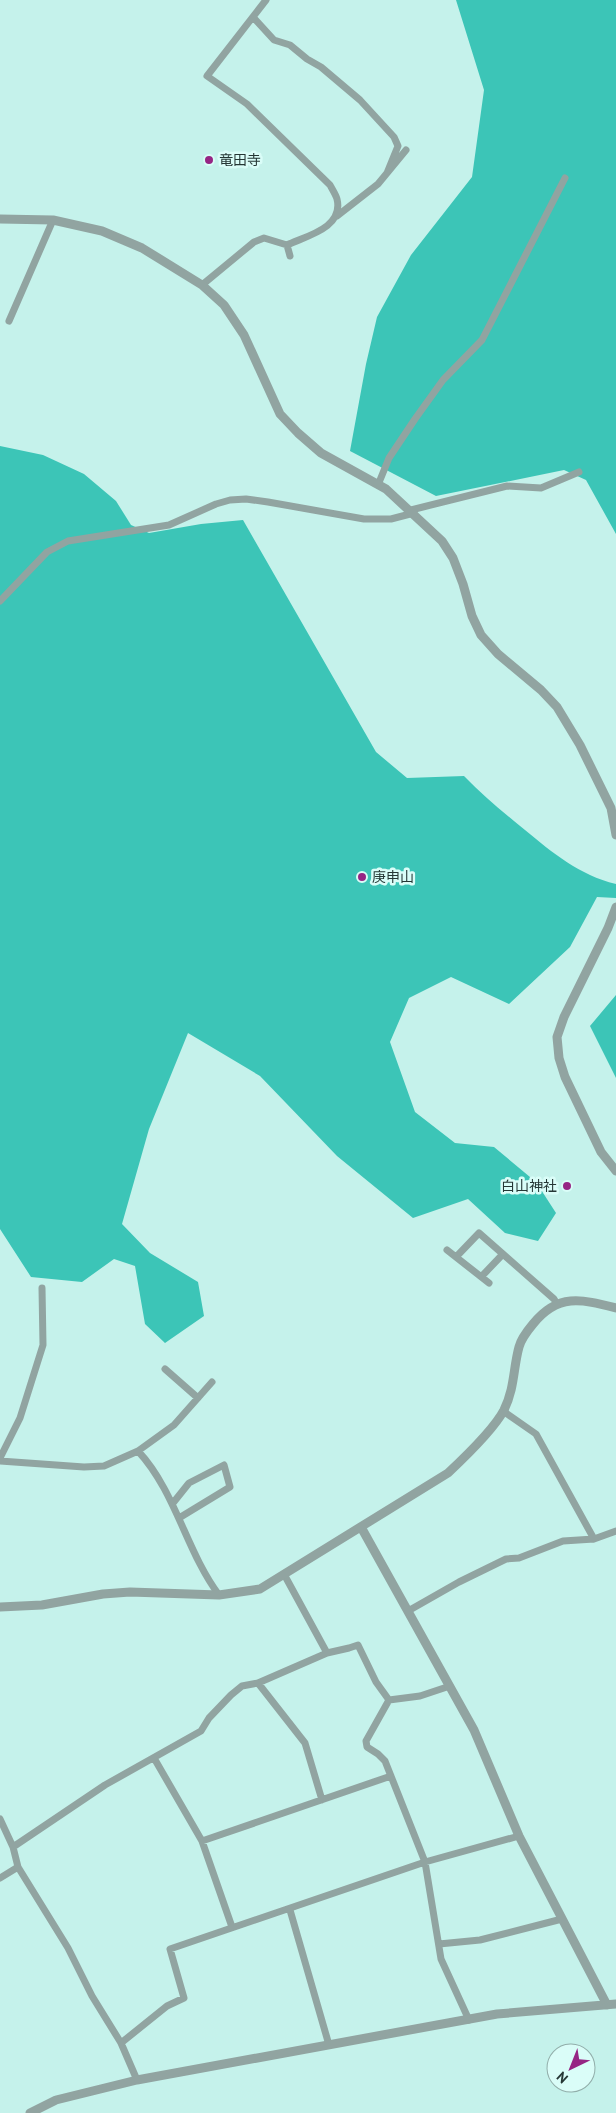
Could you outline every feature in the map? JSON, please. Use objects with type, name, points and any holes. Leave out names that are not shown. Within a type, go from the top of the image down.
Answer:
[{"type":"street","points":[[266,0],[207,76],[247,104],[330,185],[337,199],[337,216]]},
{"type":"street","points":[[253,17],[274,40],[290,45],[307,59],[321,67],[360,100],[394,137],[398,146],[387,173]]},
{"type":"street","points":[[202,284],[254,242],[264,238],[287,245],[330,225],[337,216],[378,184],[406,150]]},
{"type":"street","points":[[378,485],[389,458],[414,419],[443,380],[482,340],[565,178]]},
{"type":"street","points":[[0,219],[53,220],[102,231],[142,248],[202,284],[224,305],[244,335],[280,414],[321,453],[386,488],[442,541],[453,558],[472,616],[481,635],[498,654],[541,690],[557,707],[580,745],[614,808],[616,835]]},
{"type":"street","points":[[9,322],[53,220]]},
{"type":"street","points":[[287,245],[290,256]]},
{"type":"street","points":[[0,601],[48,552],[68,541],[168,526],[216,504],[230,500],[246,499],[371,519],[391,519],[412,511],[507,486],[541,488],[580,472]]},
{"type":"street","points":[[616,907],[608,928],[564,1017],[557,1037],[565,1077],[601,1152],[616,1171]]},
{"type":"street","points":[[456,1257],[479,1233],[554,1299],[557,1304]]},
{"type":"street","points":[[446,1250],[489,1283]]},
{"type":"street","points":[[482,1276],[503,1254]]},
{"type":"street","points":[[42,1288],[42,1345],[20,1418],[0,1460],[84,1467],[104,1466],[138,1451],[174,1425],[212,1382]]},
{"type":"street","points":[[0,1607],[42,1605],[103,1594],[130,1592],[219,1595],[260,1589],[285,1576],[448,1473],[468,1455],[503,1411],[513,1386],[519,1345],[542,1314],[557,1304],[572,1300],[616,1308]]},
{"type":"street","points":[[165,1369],[198,1398]]},
{"type":"street","points":[[503,1411],[536,1434],[594,1539]]},
{"type":"street","points":[[138,1451],[148,1461],[173,1503],[209,1581],[219,1595]]},
{"type":"street","points":[[173,1503],[189,1482],[224,1465],[230,1487],[179,1518]]},
{"type":"street","points":[[30,2113],[56,2100],[137,2080],[497,2014],[614,2005],[562,1919],[519,1836],[474,1730],[361,1528]]},
{"type":"street","points":[[408,1611],[459,1582],[506,1559],[519,1558],[563,1541],[594,1539],[616,1531]]},
{"type":"street","points":[[285,1576],[327,1652]]},
{"type":"street","points":[[12,1847],[105,1785],[201,1730],[214,1712],[231,1694],[242,1686],[258,1683],[327,1652],[358,1645],[376,1682],[389,1700]]},
{"type":"street","points":[[258,1683],[305,1743],[322,1800]]},
{"type":"street","points":[[389,1700],[420,1696],[450,1686]]},
{"type":"street","points":[[389,1700],[366,1741],[366,1747],[385,1761],[425,1862],[441,1958],[469,2020]]},
{"type":"street","points":[[154,1758],[202,1841],[232,1927]]},
{"type":"street","points":[[202,1841],[392,1776]]},
{"type":"street","points":[[0,1819],[18,1867],[68,1948],[92,1996],[121,2043],[137,2080]]},
{"type":"street","points":[[121,2043],[167,2006],[184,1998],[170,1949],[232,1927],[290,1910],[425,1862],[519,1836]]},
{"type":"street","points":[[0,1878],[18,1867]]},
{"type":"street","points":[[290,1910],[329,2045]]},
{"type":"street","points":[[439,1944],[480,1940],[562,1919]]},
{"type":"shaded area","points":[[456,0],[616,0],[616,534],[586,480],[564,470],[436,496],[350,451],[377,317],[411,255],[472,177],[484,90]]},
{"type":"shaded area","points":[[0,446],[43,455],[84,474],[116,501],[131,525],[149,533],[201,524],[243,520],[376,752],[407,778],[464,776],[493,804],[556,855],[590,875],[616,884],[616,898],[597,897],[570,947],[509,1004],[451,977],[409,998],[390,1042],[415,1112],[455,1143],[494,1147],[536,1182],[556,1213],[538,1241],[505,1233],[468,1199],[413,1218],[337,1156],[260,1076],[188,1033],[149,1129],[122,1224],[150,1253],[198,1282],[204,1316],[165,1343],[145,1324],[135,1266],[114,1259],[82,1282],[31,1277],[0,1229]]},
{"type":"shaded area","points":[[616,995],[616,1078],[590,1026]]},
{"type":"place","name":"竜田寺","points":[[209,160]]},
{"type":"place","name":"庚申山","points":[[362,877]]},
{"type":"place","name":"白山神社","points":[[567,1186]]}]
